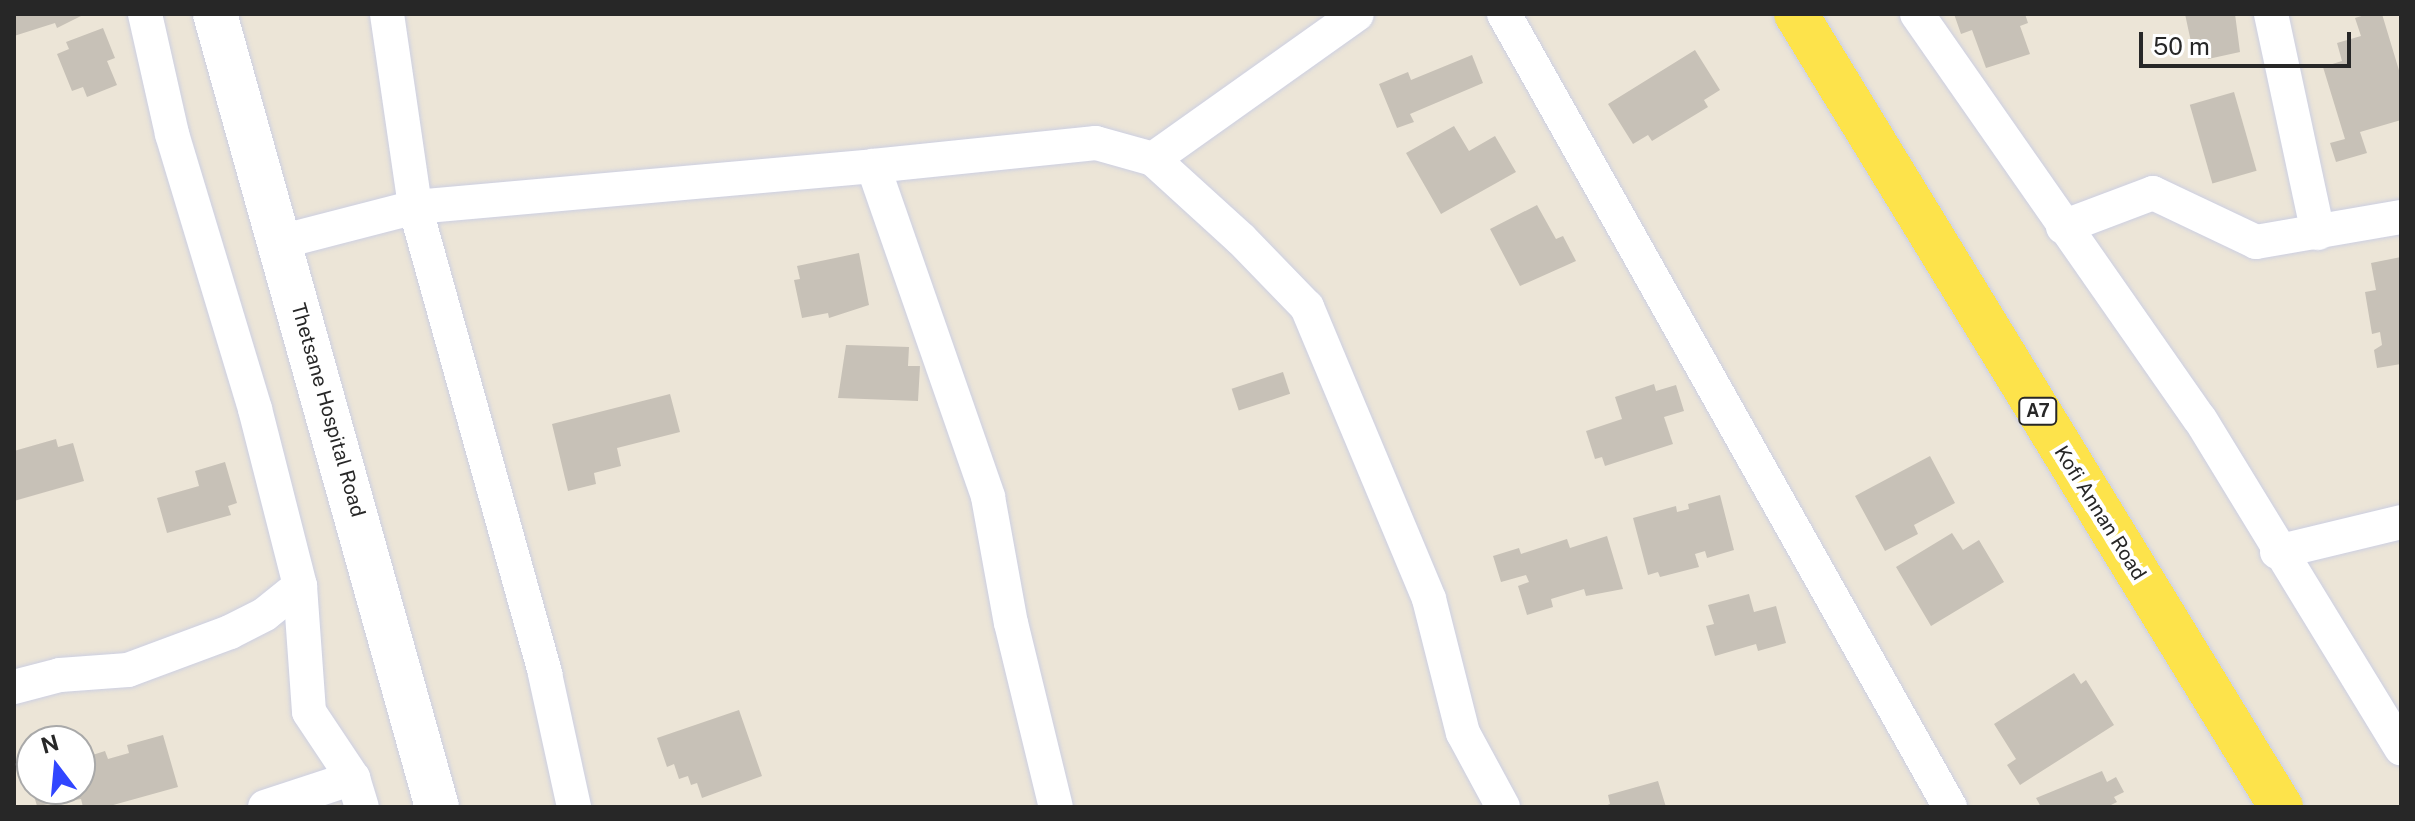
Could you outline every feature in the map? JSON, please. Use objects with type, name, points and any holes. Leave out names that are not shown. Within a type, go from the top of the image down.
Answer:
[{"type":"main road","name":"Thetsane Hospital Road","points":[[215,14],[437,807]]},
{"type":"main road","name":"Kofi Annan Road","points":[[1796,14],[2281,807]]},
{"type":"street","points":[[145,14],[172,134],[255,409],[300,586],[309,712],[357,793],[265,807]]},
{"type":"street","points":[[387,14],[415,207],[545,674],[574,807]]},
{"type":"street","points":[[1153,159],[1357,14]]},
{"type":"street","points":[[1504,14],[1950,807]]},
{"type":"street","points":[[1917,14],[2200,419],[2277,552],[2335,636],[2401,748]]},
{"type":"street","points":[[2271,14],[2318,233]]},
{"type":"street","points":[[280,242],[415,207],[1096,143],[1153,159],[1307,307],[1429,599],[1463,733],[1503,807]]},
{"type":"street","points":[[873,166],[988,497],[1011,623],[1056,807]]},
{"type":"street","points":[[2063,227],[2153,193],[2256,242],[2401,217]]},
{"type":"street","points":[[2277,552],[2401,522]]},
{"type":"street","points":[[14,687],[60,675],[128,670],[230,632],[265,614],[300,586]]},
{"type":"building","points":[[14,14],[83,15],[57,28],[55,23],[14,36]]},
{"type":"building","points":[[1954,14],[2025,14],[2028,23],[2020,26],[2030,54],[1986,68],[1972,30],[1961,34]]},
{"type":"building","points":[[2185,14],[2235,14],[2240,52],[2208,59],[2203,40],[2191,42]]},
{"type":"building","points":[[2382,14],[2401,77],[2401,120],[2360,132],[2367,153],[2336,162],[2330,143],[2345,139],[2323,67],[2342,61],[2337,43],[2361,36],[2355,18]]},
{"type":"building","points":[[103,28],[115,58],[107,61],[117,85],[87,97],[83,87],[72,91],[57,54],[69,49],[66,42]]},
{"type":"building","points":[[1695,50],[1720,90],[1704,100],[1708,107],[1652,141],[1648,135],[1633,144],[1608,104]]},
{"type":"building","points":[[1472,55],[1483,83],[1410,114],[1414,122],[1397,128],[1379,84],[1408,72],[1411,80]]},
{"type":"building","points":[[2234,92],[2257,171],[2212,184],[2190,105]]},
{"type":"building","points":[[1454,126],[1469,151],[1495,136],[1516,172],[1441,214],[1406,153]]},
{"type":"building","points":[[1537,205],[1556,239],[1563,236],[1576,261],[1520,286],[1490,229]]},
{"type":"building","points":[[859,253],[869,305],[829,318],[828,313],[802,318],[794,280],[800,279],[797,266]]},
{"type":"building","points":[[2401,257],[2401,364],[2377,368],[2374,350],[2382,345],[2380,332],[2372,334],[2365,292],[2376,290],[2371,263]]},
{"type":"building","points":[[846,345],[909,347],[908,366],[920,366],[918,401],[838,398]]},
{"type":"building","points":[[1283,372],[1290,394],[1239,411],[1232,389]]},
{"type":"building","points":[[1654,384],[1656,391],[1676,385],[1684,411],[1664,417],[1673,444],[1605,466],[1602,457],[1595,459],[1586,431],[1622,419],[1615,397]]},
{"type":"building","points":[[670,394],[680,432],[617,448],[621,466],[594,473],[596,484],[568,491],[552,424]]},
{"type":"building","points":[[56,439],[58,447],[73,443],[84,481],[14,501],[14,451]]},
{"type":"building","points":[[1930,456],[1955,503],[1914,525],[1918,534],[1885,551],[1855,496]]},
{"type":"building","points":[[225,462],[237,503],[228,506],[231,515],[167,533],[157,498],[199,486],[195,471]]},
{"type":"building","points":[[1720,495],[1734,550],[1707,558],[1705,551],[1695,554],[1699,567],[1660,577],[1658,572],[1648,575],[1633,518],[1676,506],[1677,512],[1689,509],[1688,504]]},
{"type":"building","points":[[1952,533],[1963,550],[1979,540],[2004,582],[1931,626],[1896,567]]},
{"type":"building","points":[[1607,536],[1623,589],[1586,596],[1584,589],[1551,599],[1553,607],[1527,615],[1518,586],[1529,582],[1526,575],[1501,582],[1493,556],[1519,548],[1521,554],[1567,539],[1570,548]]},
{"type":"building","points":[[1749,594],[1754,612],[1776,606],[1786,643],[1758,651],[1756,644],[1715,656],[1706,626],[1714,624],[1708,605]]},
{"type":"building","points":[[2074,673],[2081,684],[2086,680],[2114,725],[2020,785],[2007,765],[2016,759],[1994,724]]},
{"type":"building","points":[[739,710],[762,776],[702,798],[697,783],[691,785],[688,776],[679,779],[674,764],[667,767],[657,738]]},
{"type":"building","points":[[163,735],[178,787],[106,807],[83,807],[96,805],[96,754],[105,751],[108,759],[129,753],[127,745]]},
{"type":"building","points":[[2102,771],[2107,782],[2116,777],[2124,792],[2114,797],[2117,802],[2107,807],[2041,807],[2036,798]]},
{"type":"building","points":[[1658,781],[1666,807],[1602,807],[1610,804],[1608,795]]}]
